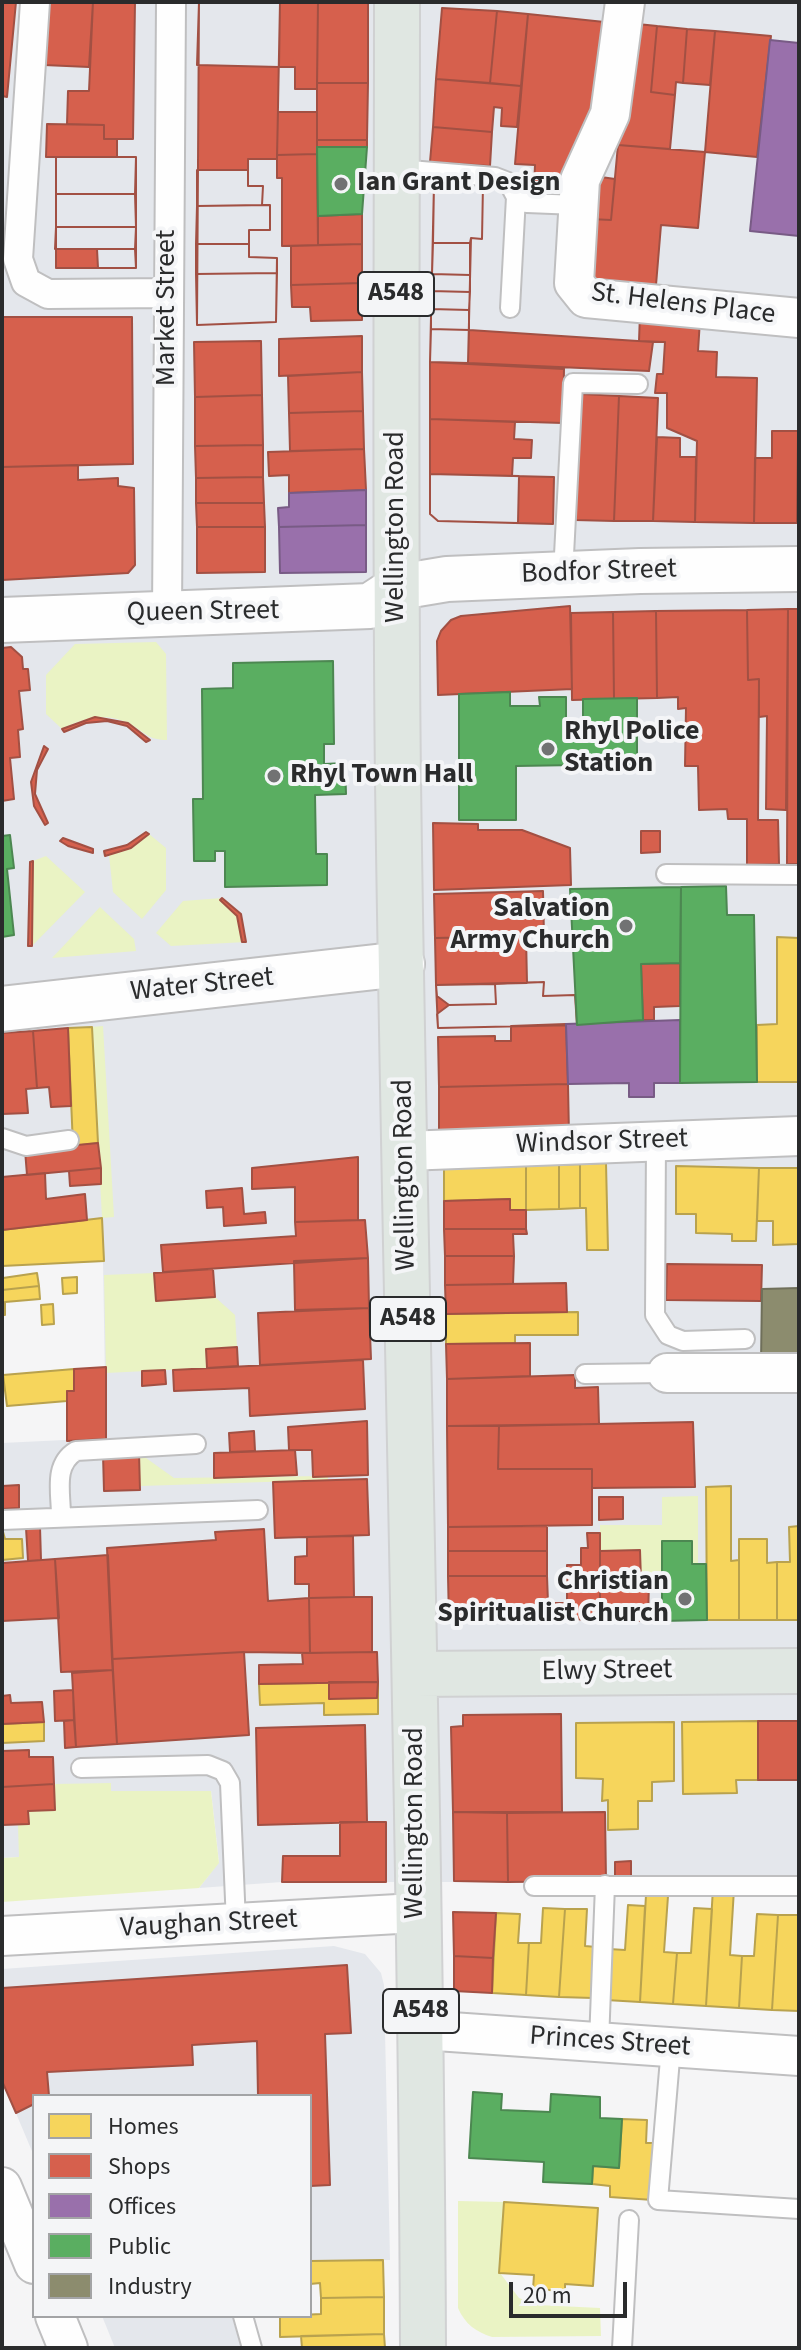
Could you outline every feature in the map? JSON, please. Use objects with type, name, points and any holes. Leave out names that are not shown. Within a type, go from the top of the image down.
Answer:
[{"type":"main road","name":"Wellington Road","points":[[397,2],[395,327],[402,964],[415,1674],[416,1913],[422,2030],[423,2348]]},
{"type":"main road","name":"Elwy Street","points":[[415,1674],[799,1671]]},
{"type":"street","points":[[35,2],[13,166],[18,259],[26,282],[48,294],[168,293]]},
{"type":"street","name":"Market Street","points":[[167,614],[171,2]]},
{"type":"street","name":"St. Helens Place","points":[[625,2],[610,114],[580,180],[574,283],[581,296],[799,318]]},
{"type":"street","name":"Bodfor Street","points":[[399,587],[447,579],[799,569]]},
{"type":"street","name":"Queen Street","points":[[2,620],[370,606],[399,587]]},
{"type":"street","name":"Water Street","points":[[2,1009],[402,964]]},
{"type":"street","name":"Windsor Street","points":[[405,1151],[799,1136]]},
{"type":"street","points":[[667,1373],[799,1373]]},
{"type":"street","name":"Vaughan Street","points":[[2,1936],[416,1913]]},
{"type":"street","name":"Princes Street","points":[[422,2030],[799,2056]]},
{"type":"street","points":[[2,2187],[20,2250]]},
{"type":"street","points":[[56,2318],[68,2348]]},
{"type":"lane","points":[[397,169],[495,177],[508,182],[516,197],[510,308]]},
{"type":"lane","points":[[516,197],[527,203],[577,205]]},
{"type":"lane","points":[[563,574],[573,383],[638,384]]},
{"type":"lane","points":[[666,874],[799,875]]},
{"type":"lane","points":[[2,1138],[26,1146],[69,1140]]},
{"type":"lane","points":[[656,1141],[655,1315],[668,1335],[683,1341],[745,1339]]},
{"type":"lane","points":[[585,1374],[667,1373]]},
{"type":"lane","points":[[61,1516],[60,1467],[65,1457],[76,1451],[196,1444]]},
{"type":"lane","points":[[2,1520],[258,1510]]},
{"type":"lane","points":[[81,1768],[208,1765],[223,1771],[230,1783],[236,1923]]},
{"type":"lane","points":[[599,2042],[605,1885]]},
{"type":"lane","points":[[534,1886],[799,1886]]},
{"type":"lane","points":[[671,2047],[658,2200],[799,2209]]},
{"type":"lane","points":[[622,2348],[629,2220]]},
{"type":"lane","points":[[244,2318],[252,2348]]},
{"type":"shaded area","points":[[2,2],[799,2],[799,1882],[282,1882],[199,1888],[219,1862],[211,1791],[111,1818],[19,1825],[20,1857],[2,1858],[2,1443],[106,1438],[103,1262],[2,1266]]},
{"type":"shaded area","points":[[334,1946],[365,1954],[381,1973],[384,1985],[390,2260],[312,2261],[312,2094],[32,2094],[32,2151],[2,2080],[2,1969]]},
{"type":"shaded area","points":[[103,2318],[233,2318],[241,2348],[115,2348]]},
{"type":"green space","points":[[156,642],[166,654],[167,740],[150,737],[120,720],[103,717],[86,719],[62,729],[46,714],[46,675],[75,644]]},
{"type":"green space","points":[[149,834],[166,848],[166,890],[142,919],[113,892],[109,855],[131,848]]},
{"type":"green space","points":[[46,856],[85,892],[32,946],[33,861]]},
{"type":"green space","points":[[222,898],[241,914],[246,942],[171,946],[156,933],[183,901]]},
{"type":"green space","points":[[100,907],[134,939],[136,951],[52,958]]},
{"type":"green space","points":[[103,1026],[114,1217],[102,1218],[92,1027]]},
{"type":"green space","points":[[154,1273],[156,1301],[215,1297],[235,1315],[237,1347],[206,1349],[207,1368],[106,1373],[104,1275]]},
{"type":"green space","points":[[139,1453],[174,1478],[328,1476],[328,1480],[140,1486]]},
{"type":"green space","points":[[698,1496],[698,1564],[692,1564],[692,1541],[663,1541],[663,1579],[641,1580],[600,1551],[600,1525],[662,1525],[662,1497]]},
{"type":"green space","points":[[111,1783],[111,1791],[211,1791],[219,1863],[199,1888],[2,1902],[2,1858],[19,1857],[18,1825],[29,1824],[28,1811],[55,1810],[54,1784]]},
{"type":"green space","points":[[458,2201],[504,2202],[500,2273],[519,2298],[538,2305],[600,2308],[601,2336],[492,2337],[468,2323],[458,2308]]},
{"type":"building: Homes","points":[[777,937],[799,938],[799,1082],[757,1082],[757,1025],[777,1024]]},
{"type":"building: Homes","points":[[92,1027],[98,1143],[73,1146],[68,1028]]},
{"type":"building: Homes","points":[[606,1163],[608,1250],[587,1250],[586,1208],[580,1208],[580,1164]]},
{"type":"building: Homes","points":[[580,1164],[580,1208],[559,1209],[559,1165]]},
{"type":"building: Homes","points":[[526,1165],[559,1165],[559,1209],[526,1210]]},
{"type":"building: Homes","points":[[526,1165],[526,1210],[510,1210],[510,1199],[444,1201],[444,1167]]},
{"type":"building: Homes","points":[[676,1166],[759,1168],[756,1241],[732,1241],[732,1234],[696,1233],[696,1214],[676,1214]]},
{"type":"building: Homes","points":[[759,1168],[799,1168],[799,1244],[773,1245],[773,1221],[757,1221]]},
{"type":"building: Homes","points":[[102,1218],[104,1261],[2,1266],[2,1230]]},
{"type":"building: Homes","points":[[2,1271],[3,1278],[37,1273],[39,1286],[2,1290]]},
{"type":"building: Homes","points":[[77,1277],[77,1293],[63,1294],[62,1278]]},
{"type":"building: Homes","points":[[39,1286],[40,1299],[5,1302],[5,1315],[2,1315],[2,1290]]},
{"type":"building: Homes","points":[[53,1304],[54,1324],[42,1325],[41,1305]]},
{"type":"building: Homes","points":[[578,1312],[578,1335],[515,1335],[515,1343],[446,1344],[446,1314]]},
{"type":"building: Homes","points":[[74,1369],[74,1391],[67,1391],[67,1401],[7,1406],[3,1375]]},
{"type":"building: Homes","points":[[731,1486],[731,1561],[739,1560],[739,1620],[707,1620],[706,1487]]},
{"type":"building: Homes","points":[[799,1526],[799,1620],[777,1620],[777,1562],[790,1562],[789,1527]]},
{"type":"building: Homes","points":[[2,1528],[5,1539],[22,1539],[23,1558],[2,1560]]},
{"type":"building: Homes","points":[[739,1539],[767,1539],[767,1563],[777,1562],[777,1620],[739,1620]]},
{"type":"building: Homes","points":[[378,1682],[378,1714],[324,1715],[324,1703],[260,1705],[259,1684]]},
{"type":"building: Homes","points":[[758,1721],[758,1780],[736,1780],[737,1793],[683,1794],[682,1722]]},
{"type":"building: Homes","points":[[44,1722],[44,1741],[2,1743],[2,1724]]},
{"type":"building: Homes","points":[[674,1722],[674,1781],[652,1782],[652,1801],[638,1801],[638,1829],[608,1830],[608,1800],[602,1801],[603,1779],[576,1778],[576,1723]]},
{"type":"building: Homes","points":[[713,1888],[734,1889],[730,1955],[742,1956],[739,2008],[706,2006]]},
{"type":"building: Homes","points":[[646,1895],[668,1896],[664,1952],[677,1953],[673,2004],[640,2002]]},
{"type":"building: Homes","points":[[628,1905],[645,1906],[640,2002],[606,2000],[609,1949],[625,1950]]},
{"type":"building: Homes","points":[[543,1908],[565,1909],[559,1997],[526,1995],[529,1943],[541,1943]]},
{"type":"building: Homes","points":[[694,1908],[712,1909],[706,2006],[673,2004],[677,1953],[691,1953]]},
{"type":"building: Homes","points":[[565,1909],[587,1909],[585,1946],[596,1947],[593,1998],[559,1997]]},
{"type":"building: Homes","points":[[496,1913],[520,1914],[518,1943],[529,1943],[526,1995],[492,1993]]},
{"type":"building: Homes","points":[[757,1914],[778,1915],[772,2010],[739,2008],[742,1956],[754,1956]]},
{"type":"building: Homes","points":[[778,1915],[799,1915],[799,2011],[772,2010]]},
{"type":"building: Homes","points":[[622,2119],[647,2120],[646,2143],[656,2143],[653,2200],[610,2197],[610,2186],[592,2184],[593,2166],[619,2168]]},
{"type":"building: Homes","points":[[504,2202],[598,2208],[593,2286],[565,2284],[565,2291],[533,2289],[534,2275],[499,2273]]},
{"type":"building: Homes","points":[[383,2260],[384,2297],[321,2298],[320,2283],[312,2284],[312,2261]]},
{"type":"building: Homes","points":[[384,2297],[384,2334],[280,2337],[280,2318],[312,2318],[312,2314],[321,2314],[321,2298]]},
{"type":"building: Homes","points":[[384,2334],[385,2348],[302,2348],[301,2336]]},
{"type":"building: Shops","points":[[2,2],[16,2],[7,97],[2,96]]},
{"type":"building: Shops","points":[[49,2],[93,2],[89,67],[44,65]]},
{"type":"building: Shops","points":[[93,2],[135,2],[133,139],[104,139],[104,125],[67,124],[68,91],[89,91]]},
{"type":"building: Shops","points":[[199,2],[280,2],[277,159],[248,159],[248,186],[263,186],[262,205],[270,205],[270,230],[249,230],[249,257],[277,258],[276,322],[197,325]]},
{"type":"building: Shops","points":[[199,2],[280,2],[279,67],[197,65]]},
{"type":"building: Shops","points":[[280,2],[318,2],[317,89],[295,89],[295,67],[279,67]]},
{"type":"building: Shops","points":[[318,2],[368,2],[368,83],[317,83]]},
{"type":"building: Shops","points":[[442,8],[497,11],[490,83],[436,79]]},
{"type":"building: Shops","points":[[497,11],[528,14],[521,86],[490,83]]},
{"type":"building: Shops","points":[[528,14],[614,23],[597,112],[557,188],[534,187],[535,165],[515,164]]},
{"type":"building: Shops","points":[[628,23],[657,26],[651,92],[675,95],[670,149],[618,145]]},
{"type":"building: Shops","points":[[657,26],[687,29],[683,83],[676,82],[675,95],[651,92]]},
{"type":"building: Shops","points":[[687,29],[715,31],[710,85],[683,83]]},
{"type":"building: Shops","points":[[715,31],[771,36],[757,157],[705,152]]},
{"type":"building: Shops","points":[[436,79],[521,86],[517,127],[501,126],[502,108],[494,107],[492,132],[433,127]]},
{"type":"building: Shops","points":[[317,83],[368,83],[367,140],[317,140]]},
{"type":"building: Shops","points":[[278,112],[317,112],[317,154],[277,155]]},
{"type":"building: Shops","points":[[47,124],[104,125],[104,139],[117,139],[117,157],[46,157]]},
{"type":"building: Shops","points":[[433,127],[492,132],[490,166],[430,162]]},
{"type":"building: Shops","points":[[317,140],[367,140],[367,147],[317,147]]},
{"type":"building: Shops","points":[[618,145],[705,152],[698,228],[661,225],[656,285],[585,279],[590,219],[611,220]]},
{"type":"building: Shops","points":[[317,154],[318,245],[282,246],[282,178],[277,178],[277,155]]},
{"type":"building: Shops","points":[[56,157],[136,157],[136,268],[56,268]]},
{"type":"building: Shops","points":[[56,157],[136,157],[135,194],[56,194]]},
{"type":"building: Shops","points":[[197,170],[248,170],[248,186],[263,186],[262,205],[197,206]]},
{"type":"building: Shops","points":[[594,176],[615,179],[611,220],[590,219]]},
{"type":"building: Shops","points":[[434,183],[483,184],[482,239],[471,238],[468,363],[430,362]]},
{"type":"building: Shops","points":[[434,183],[483,184],[482,239],[471,238],[470,243],[433,243]]},
{"type":"building: Shops","points":[[56,194],[135,194],[136,227],[56,227]]},
{"type":"building: Shops","points":[[270,205],[270,230],[249,230],[249,244],[196,244],[197,206]]},
{"type":"building: Shops","points":[[362,214],[362,244],[318,245],[318,216]]},
{"type":"building: Shops","points":[[56,227],[136,227],[135,249],[55,249]]},
{"type":"building: Shops","points":[[433,243],[470,243],[470,275],[432,274]]},
{"type":"building: Shops","points":[[196,244],[249,244],[249,257],[277,258],[277,273],[196,274]]},
{"type":"building: Shops","points":[[362,244],[362,283],[291,285],[291,246]]},
{"type":"building: Shops","points":[[97,249],[135,249],[136,268],[98,268]]},
{"type":"building: Shops","points":[[277,273],[276,322],[197,325],[196,274]]},
{"type":"building: Shops","points":[[432,274],[470,275],[470,292],[431,291]]},
{"type":"building: Shops","points":[[362,283],[362,320],[311,321],[310,307],[292,307],[291,285]]},
{"type":"building: Shops","points":[[431,291],[470,292],[469,310],[431,309]]},
{"type":"building: Shops","points":[[431,309],[469,310],[469,330],[431,329]]},
{"type":"building: Shops","points":[[640,314],[700,320],[698,351],[717,352],[716,377],[757,378],[754,523],[695,522],[697,441],[667,428],[667,393],[655,393],[657,374],[663,374],[665,342],[639,341]]},
{"type":"building: Shops","points":[[2,317],[132,317],[133,464],[2,467]]},
{"type":"building: Shops","points":[[431,329],[469,330],[468,363],[430,362]]},
{"type":"building: Shops","points":[[469,330],[653,342],[649,371],[468,363]]},
{"type":"building: Shops","points":[[362,336],[362,372],[279,376],[279,339]]},
{"type":"building: Shops","points":[[261,341],[262,395],[195,397],[194,342]]},
{"type":"building: Shops","points":[[430,362],[564,369],[563,423],[430,419]]},
{"type":"building: Shops","points":[[362,372],[363,411],[289,413],[288,376]]},
{"type":"building: Shops","points":[[799,384],[799,523],[797,523],[798,431]]},
{"type":"building: Shops","points":[[582,394],[619,396],[614,521],[575,520]]},
{"type":"building: Shops","points":[[262,395],[263,445],[195,446],[195,397]]},
{"type":"building: Shops","points":[[619,396],[658,398],[653,521],[614,521]]},
{"type":"building: Shops","points":[[363,411],[364,449],[290,451],[289,413]]},
{"type":"building: Shops","points":[[430,419],[515,422],[514,439],[532,440],[531,458],[513,458],[512,476],[430,474]]},
{"type":"building: Shops","points":[[772,431],[798,431],[797,523],[754,523],[755,458],[772,458]]},
{"type":"building: Shops","points":[[657,437],[680,438],[680,457],[696,457],[695,522],[653,521]]},
{"type":"building: Shops","points":[[263,445],[263,477],[196,478],[195,446]]},
{"type":"building: Shops","points":[[364,449],[366,490],[289,493],[289,475],[269,476],[268,452]]},
{"type":"building: Shops","points":[[78,465],[78,480],[118,478],[118,486],[134,488],[135,565],[128,573],[2,580],[2,467]]},
{"type":"building: Shops","points":[[430,474],[554,477],[553,524],[438,521],[430,514]]},
{"type":"building: Shops","points":[[430,474],[519,476],[518,523],[438,521],[430,514]]},
{"type":"building: Shops","points":[[263,477],[264,503],[196,503],[196,478]]},
{"type":"building: Shops","points":[[196,503],[264,503],[265,527],[197,527]]},
{"type":"building: Shops","points":[[197,527],[265,527],[265,572],[197,573]]},
{"type":"building: Shops","points":[[570,606],[572,689],[438,695],[437,641],[451,620],[461,616]]},
{"type":"building: Shops","points":[[788,609],[786,810],[766,809],[767,716],[759,717],[759,679],[748,680],[747,610]]},
{"type":"building: Shops","points":[[788,609],[799,609],[799,864],[787,864]]},
{"type":"building: Shops","points":[[747,610],[748,680],[759,679],[758,820],[778,820],[779,864],[747,865],[747,819],[728,819],[727,809],[699,810],[698,766],[685,766],[686,708],[678,709],[678,697],[657,698],[656,611]]},
{"type":"building: Shops","points":[[656,611],[657,698],[614,699],[613,612]]},
{"type":"building: Shops","points":[[613,612],[614,699],[572,700],[571,613]]},
{"type":"building: Shops","points":[[11,647],[22,657],[23,669],[28,669],[30,690],[19,691],[23,729],[18,730],[20,757],[10,758],[14,799],[2,801],[2,648]]},
{"type":"building: Shops","points":[[95,717],[128,723],[150,740],[146,742],[127,726],[107,721],[86,723],[64,732],[62,729]]},
{"type":"building: Shops","points":[[44,746],[48,749],[37,770],[35,794],[48,823],[45,825],[34,806],[31,782]]},
{"type":"building: Shops","points":[[433,823],[478,824],[478,830],[522,830],[570,848],[571,885],[434,890]]},
{"type":"building: Shops","points":[[641,831],[660,831],[660,852],[641,853]]},
{"type":"building: Shops","points":[[146,832],[149,834],[131,848],[105,856],[104,851],[127,845]]},
{"type":"building: Shops","points":[[63,838],[93,849],[93,853],[68,846],[60,841]]},
{"type":"building: Shops","points":[[33,861],[32,946],[28,946],[30,862]]},
{"type":"building: Shops","points":[[543,891],[544,936],[435,938],[434,894]]},
{"type":"building: Shops","points":[[222,898],[241,914],[246,942],[242,942],[237,916],[220,900]]},
{"type":"building: Shops","points":[[526,936],[527,983],[436,985],[435,938]]},
{"type":"building: Shops","points":[[680,963],[680,1006],[654,1007],[654,1020],[643,1020],[641,964]]},
{"type":"building: Shops","points":[[544,982],[543,996],[575,995],[577,1025],[438,1028],[436,985]]},
{"type":"building: Shops","points":[[544,982],[543,996],[575,995],[577,1025],[438,1028],[437,1014],[449,1005],[496,1004],[495,984]]},
{"type":"building: Shops","points":[[495,984],[496,1004],[449,1005],[437,996],[436,985]]},
{"type":"building: Shops","points":[[566,1024],[568,1084],[439,1087],[438,1037],[495,1036],[495,1041],[511,1041],[511,1026]]},
{"type":"building: Shops","points":[[68,1028],[71,1106],[51,1107],[49,1087],[37,1088],[33,1031]]},
{"type":"building: Shops","points":[[33,1031],[37,1088],[26,1089],[28,1113],[2,1114],[2,1033]]},
{"type":"building: Shops","points":[[568,1084],[569,1136],[439,1136],[439,1087]]},
{"type":"building: Shops","points":[[98,1143],[101,1168],[27,1175],[25,1150]]},
{"type":"building: Shops","points":[[358,1157],[358,1220],[295,1222],[295,1187],[252,1189],[252,1168]]},
{"type":"building: Shops","points":[[101,1168],[101,1184],[70,1186],[69,1171]]},
{"type":"building: Shops","points":[[45,1173],[46,1199],[85,1194],[87,1220],[2,1230],[2,1177]]},
{"type":"building: Shops","points":[[242,1188],[244,1214],[265,1212],[266,1223],[224,1226],[223,1207],[207,1208],[206,1191]]},
{"type":"building: Shops","points":[[510,1199],[510,1210],[526,1210],[526,1229],[444,1229],[444,1201]]},
{"type":"building: Shops","points":[[365,1220],[368,1258],[163,1272],[161,1245],[296,1236],[295,1222]]},
{"type":"building: Shops","points":[[444,1229],[526,1229],[527,1234],[513,1234],[514,1256],[445,1256]]},
{"type":"building: Shops","points":[[445,1256],[514,1256],[513,1284],[445,1285]]},
{"type":"building: Shops","points":[[368,1258],[369,1308],[295,1310],[294,1261]]},
{"type":"building: Shops","points":[[667,1264],[762,1265],[761,1301],[666,1300]]},
{"type":"building: Shops","points":[[213,1269],[215,1297],[156,1301],[154,1273]]},
{"type":"building: Shops","points":[[566,1283],[567,1312],[446,1314],[445,1285]]},
{"type":"building: Shops","points":[[369,1308],[371,1359],[260,1365],[258,1313]]},
{"type":"building: Shops","points":[[530,1343],[530,1376],[447,1379],[446,1344]]},
{"type":"building: Shops","points":[[237,1347],[238,1366],[207,1368],[206,1349]]},
{"type":"building: Shops","points":[[363,1360],[365,1409],[250,1416],[249,1388],[174,1391],[173,1370]]},
{"type":"building: Shops","points":[[106,1367],[106,1439],[67,1441],[67,1391],[74,1391],[74,1369]]},
{"type":"building: Shops","points":[[165,1370],[166,1384],[142,1386],[142,1371]]},
{"type":"building: Shops","points":[[575,1375],[575,1388],[598,1387],[599,1424],[447,1426],[447,1379]]},
{"type":"building: Shops","points":[[367,1421],[368,1475],[313,1477],[312,1450],[289,1450],[288,1427]]},
{"type":"building: Shops","points":[[693,1422],[695,1487],[592,1488],[592,1469],[498,1469],[499,1426]]},
{"type":"building: Shops","points":[[447,1426],[499,1426],[498,1469],[592,1469],[592,1525],[448,1527]]},
{"type":"building: Shops","points":[[254,1431],[255,1451],[230,1452],[229,1433]]},
{"type":"building: Shops","points":[[295,1450],[297,1475],[214,1478],[214,1453]]},
{"type":"building: Shops","points":[[139,1453],[140,1490],[104,1491],[103,1454]]},
{"type":"building: Shops","points":[[367,1479],[369,1535],[275,1538],[273,1482]]},
{"type":"building: Shops","points":[[19,1485],[19,1508],[2,1509],[2,1486]]},
{"type":"building: Shops","points":[[599,1497],[623,1497],[623,1519],[599,1520]]},
{"type":"building: Shops","points":[[547,1526],[547,1551],[448,1551],[448,1527]]},
{"type":"building: Shops","points":[[40,1527],[41,1560],[28,1561],[26,1528]]},
{"type":"building: Shops","points":[[264,1529],[268,1601],[309,1598],[310,1653],[244,1652],[112,1659],[107,1548],[216,1540],[215,1532]]},
{"type":"building: Shops","points":[[587,1533],[600,1533],[600,1620],[567,1619],[567,1565],[581,1565],[581,1548],[588,1548]]},
{"type":"building: Shops","points":[[353,1536],[354,1597],[309,1598],[309,1584],[295,1584],[295,1557],[307,1556],[307,1537]]},
{"type":"building: Shops","points":[[640,1550],[641,1580],[649,1580],[648,1621],[600,1620],[600,1551]]},
{"type":"building: Shops","points":[[448,1551],[547,1551],[547,1576],[448,1576]]},
{"type":"building: Shops","points":[[108,1555],[113,1670],[61,1672],[55,1559]]},
{"type":"building: Shops","points":[[55,1559],[59,1618],[2,1621],[3,1563]]},
{"type":"building: Shops","points":[[448,1576],[547,1576],[548,1603],[567,1603],[567,1619],[449,1621]]},
{"type":"building: Shops","points":[[372,1597],[372,1652],[310,1653],[309,1598]]},
{"type":"building: Shops","points":[[244,1652],[249,1735],[117,1744],[112,1659]]},
{"type":"building: Shops","points":[[377,1652],[378,1682],[259,1684],[259,1665],[303,1664],[302,1653]]},
{"type":"building: Shops","points":[[113,1670],[117,1744],[76,1747],[72,1673]]},
{"type":"building: Shops","points":[[329,1682],[378,1682],[377,1698],[329,1699]]},
{"type":"building: Shops","points":[[73,1690],[74,1720],[55,1721],[54,1691]]},
{"type":"building: Shops","points":[[10,1695],[11,1703],[42,1702],[44,1722],[2,1724],[2,1696]]},
{"type":"building: Shops","points":[[561,1714],[562,1812],[453,1812],[451,1727],[463,1726],[463,1715]]},
{"type":"building: Shops","points":[[74,1720],[76,1747],[65,1748],[64,1721]]},
{"type":"building: Shops","points":[[758,1721],[799,1721],[799,1780],[758,1780]]},
{"type":"building: Shops","points":[[365,1725],[367,1822],[258,1825],[256,1728]]},
{"type":"building: Shops","points":[[29,1750],[29,1757],[53,1757],[54,1784],[2,1787],[2,1751]]},
{"type":"building: Shops","points":[[54,1784],[55,1810],[28,1811],[29,1824],[2,1825],[2,1787]]},
{"type":"building: Shops","points":[[453,1812],[507,1813],[508,1882],[454,1881]]},
{"type":"building: Shops","points":[[605,1812],[606,1881],[508,1882],[507,1813]]},
{"type":"building: Shops","points":[[340,1822],[386,1822],[386,1882],[282,1882],[283,1856],[340,1856]]},
{"type":"building: Shops","points":[[631,1861],[631,1881],[615,1881],[615,1862]]},
{"type":"building: Shops","points":[[453,1912],[496,1913],[493,1958],[454,1956]]},
{"type":"building: Shops","points":[[454,1956],[493,1958],[492,1993],[454,1991]]},
{"type":"building: Shops","points":[[347,1965],[351,2033],[325,2034],[330,2185],[312,2186],[312,2094],[258,2094],[257,2041],[192,2045],[193,2065],[47,2072],[49,2094],[32,2094],[32,2105],[16,2113],[2,2081],[2,1988]]},
{"type":"building: Offices","points":[[770,40],[799,43],[799,236],[750,231]]},
{"type":"building: Offices","points":[[366,490],[366,525],[279,527],[278,508],[289,507],[289,493]]},
{"type":"building: Offices","points":[[366,525],[366,572],[280,573],[279,527]]},
{"type":"building: Offices","points":[[680,1020],[680,1083],[654,1083],[654,1097],[629,1097],[629,1083],[568,1084],[566,1024]]},
{"type":"building: Public","name":"Ian Grant Design","points":[[317,147],[367,147],[362,214],[318,216]]},
{"type":"building: Public","name":"Rhyl Town Hall","points":[[333,661],[334,744],[324,744],[324,764],[345,763],[346,794],[315,795],[316,854],[327,854],[327,885],[225,887],[225,851],[215,851],[215,861],[194,861],[193,799],[203,799],[202,689],[233,688],[233,663]]},
{"type":"building: Public","name":"Rhyl Police Station","points":[[510,692],[510,706],[540,706],[539,697],[566,697],[566,735],[583,734],[583,699],[637,698],[637,764],[516,766],[516,820],[459,820],[459,694]]},
{"type":"building: Public","points":[[10,835],[14,868],[7,869],[14,935],[2,937],[2,836]]},
{"type":"building: Public","points":[[726,886],[727,915],[754,915],[757,1082],[680,1083],[681,887]]},
{"type":"building: Public","name":"Salvation Army Church","points":[[681,887],[680,963],[641,964],[643,1020],[577,1025],[570,889]]},
{"type":"building: Public","name":"Christian Spiritualist Church","points":[[662,1541],[692,1541],[692,1564],[706,1564],[707,1620],[662,1621]]},
{"type":"building: Public","points":[[473,2092],[502,2094],[501,2110],[550,2112],[551,2094],[600,2097],[600,2118],[622,2119],[619,2168],[593,2166],[592,2184],[543,2182],[544,2162],[469,2158]]},
{"type":"building: Industry","points":[[799,1288],[799,1363],[761,1363],[762,1289]]},
{"type":"place","name":"Ian Grant Design","points":[[341,184]]},
{"type":"place","name":"Rhyl Police Station","points":[[548,749]]},
{"type":"place","name":"Rhyl Town Hall","points":[[274,776]]},
{"type":"place","name":"Salvation Army Church","points":[[626,926]]},
{"type":"place","name":"Christian Spiritualist Church","points":[[685,1599]]}]
